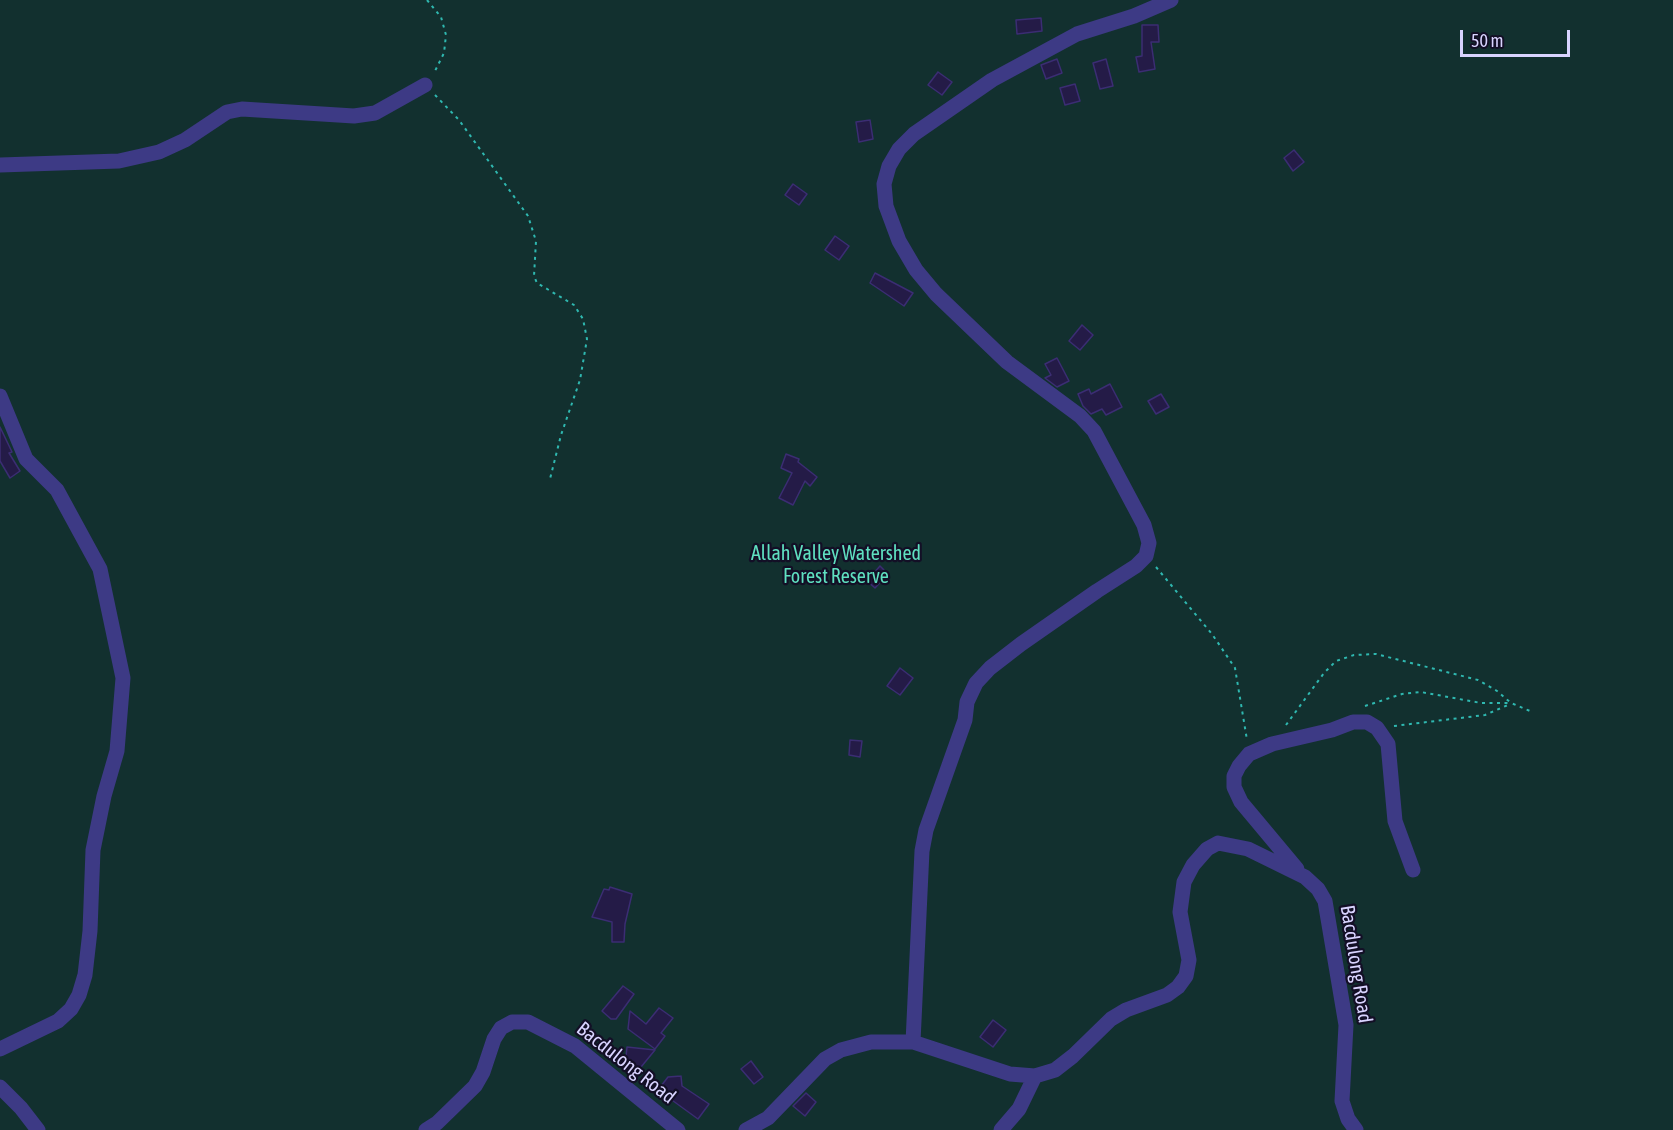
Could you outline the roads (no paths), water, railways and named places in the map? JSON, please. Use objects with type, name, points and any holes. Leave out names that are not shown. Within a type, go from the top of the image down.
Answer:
[{"type":"street","points":[[913,1042],[922,851],[926,830],[976,683],[990,668],[1021,644],[1136,566],[1146,556],[1149,543],[1144,525],[1094,431],[1080,416],[1007,362],[929,286],[916,270],[900,241],[886,206],[884,184],[889,166],[899,149],[914,134],[992,80],[1077,34],[1134,16],[1171,0]]},
{"type":"street","points":[[0,165],[119,161],[159,152],[185,140],[227,112],[262,109],[364,114],[383,109],[425,86]]},
{"type":"street","points":[[0,396],[26,459],[57,490],[100,568],[123,678],[117,750],[93,849],[90,931],[85,975],[80,995],[71,1009],[58,1021],[0,1049]]},
{"type":"street","points":[[1305,877],[1275,846],[1241,802],[1234,786],[1234,776],[1249,754],[1272,744],[1332,730],[1353,722],[1366,722],[1384,735],[1391,755],[1395,821],[1413,870]]},
{"type":"street","name":"Bacdulong Road","points":[[746,1130],[768,1118],[825,1059],[841,1050],[871,1042],[913,1042],[1010,1074],[1035,1076],[1055,1070],[1111,1019],[1126,1010],[1167,995],[1178,987],[1186,976],[1189,960],[1180,912],[1181,897],[1193,865],[1207,849],[1218,843],[1248,849],[1305,877],[1318,889],[1325,901],[1346,1025],[1342,1101],[1348,1119],[1356,1130]]},
{"type":"street","name":"Bacdulong Road","points":[[426,1130],[445,1116],[475,1086],[483,1072],[494,1039],[501,1028],[512,1022],[528,1022],[575,1046],[678,1130]]},
{"type":"street","points":[[1001,1130],[1019,1109],[1035,1076]]},
{"type":"street","points":[[0,1087],[21,1108],[38,1130]]},
{"type":"park label","name":"Allah Valley Watershed Forest Reserve","points":[[836,566]]}]
